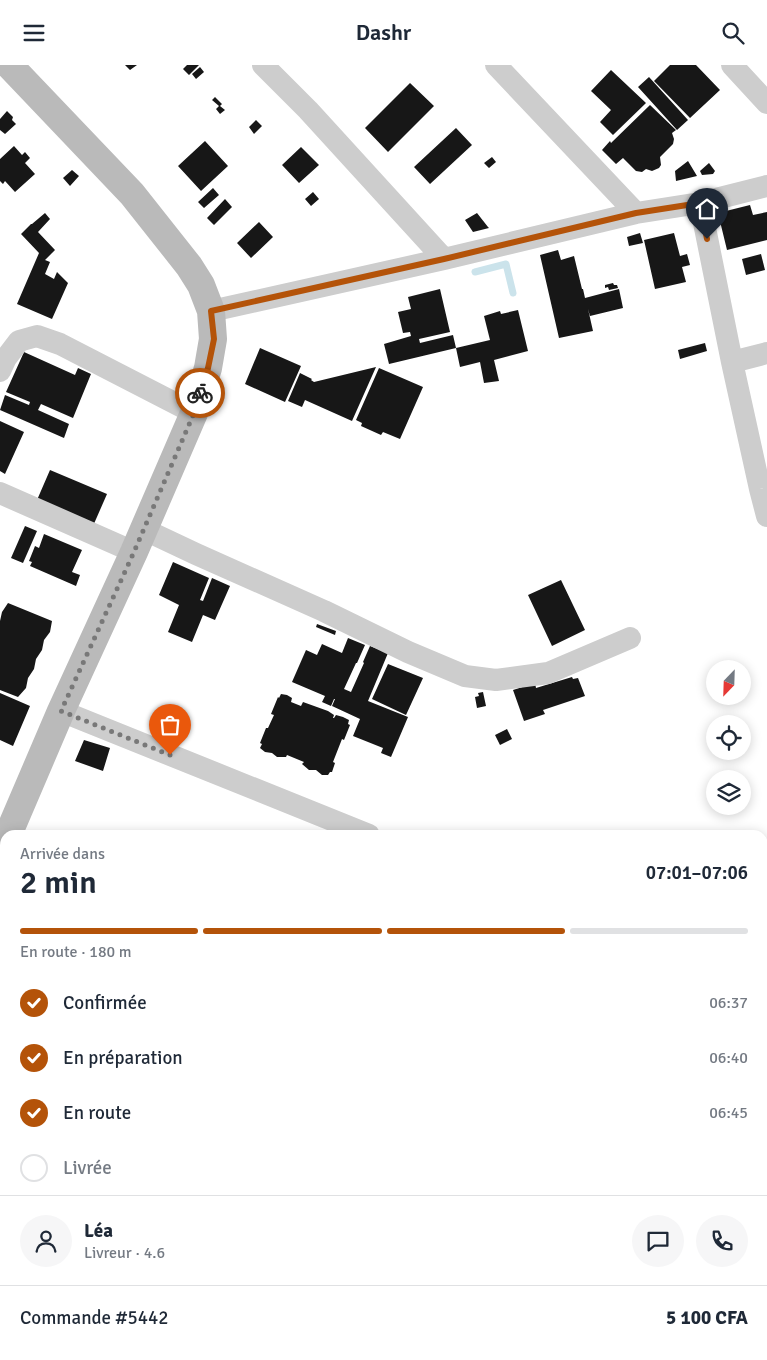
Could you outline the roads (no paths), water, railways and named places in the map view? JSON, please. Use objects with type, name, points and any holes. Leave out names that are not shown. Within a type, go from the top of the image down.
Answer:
[{"type":"main road","points":[[9,65],[132,194],[189,266],[201,285],[211,311],[214,339],[208,368],[194,413],[10,830]]},
{"type":"street","points":[[263,65],[308,110],[444,259]]},
{"type":"street","points":[[496,65],[636,213]]},
{"type":"street","points":[[732,65],[767,103]]},
{"type":"street","points":[[211,311],[444,259],[636,213],[700,203],[767,186]]},
{"type":"street","points":[[700,203],[732,362],[767,516]]},
{"type":"street","points":[[0,371],[6,358],[19,341],[37,336],[60,344],[194,413]]},
{"type":"street","points":[[732,362],[767,353]]},
{"type":"street","points":[[0,493],[139,541],[196,554],[324,611],[408,653],[465,676],[496,680],[548,673],[630,638]]},
{"type":"street","points":[[61,711],[357,830]]},
{"type":"waterway","points":[[475,272],[506,264],[513,293]]}]
